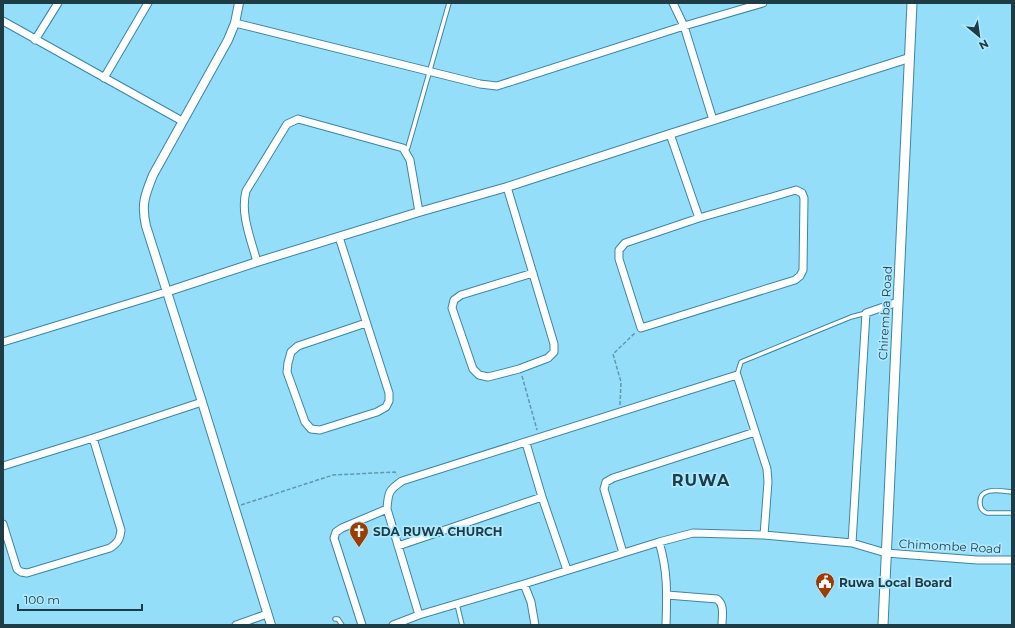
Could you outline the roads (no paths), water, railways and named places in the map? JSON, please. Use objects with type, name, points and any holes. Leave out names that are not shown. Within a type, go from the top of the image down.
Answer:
[{"type":"main road","name":"Chiremba Road","points":[[883,625],[912,3]]},
{"type":"street","points":[[35,40],[58,3]]},
{"type":"street","points":[[104,78],[148,3]]},
{"type":"street","points":[[239,3],[235,23],[228,40],[153,175],[144,197],[143,208],[146,226],[166,292],[202,402],[270,625]]},
{"type":"street","points":[[673,3],[684,26],[713,120]]},
{"type":"street","points":[[235,23],[480,84],[497,86],[684,26],[763,3]]},
{"type":"street","points":[[3,21],[182,121]]},
{"type":"street","points":[[3,342],[419,212],[507,188],[713,120],[909,58]]},
{"type":"street","points":[[257,262],[245,216],[244,201],[246,190],[287,124],[298,119],[403,148],[410,160],[419,212]]},
{"type":"street","points":[[670,134],[699,218]]},
{"type":"street","points":[[507,188],[533,273],[554,344],[554,352],[548,358],[520,368],[488,377],[479,375],[473,369],[452,308],[454,300],[461,295],[533,273]]},
{"type":"street","points":[[796,190],[802,193],[804,198],[803,270],[800,276],[795,280],[641,328],[619,259],[619,250],[625,243],[699,218],[796,190]]},
{"type":"street","points":[[339,237],[389,393],[390,401],[386,407],[377,412],[320,430],[311,429],[305,422],[287,372],[291,352],[298,346],[366,323]]},
{"type":"street","points":[[852,543],[866,313],[898,302]]},
{"type":"street","points":[[419,615],[387,509],[391,489],[402,481],[737,375],[767,469],[768,482],[764,535]]},
{"type":"street","points":[[3,466],[202,402]]},
{"type":"street","points":[[623,553],[604,489],[606,482],[613,478],[755,432]]},
{"type":"street","points":[[3,524],[17,568],[21,572],[27,573],[110,548],[117,544],[120,538],[121,530],[93,438]]},
{"type":"street","points":[[526,443],[542,497],[567,570]]},
{"type":"street","points":[[398,546],[542,497]]},
{"type":"street","points":[[362,625],[334,538],[336,532],[342,528],[387,509]]},
{"type":"street","name":"Chimombe Road","points":[[393,625],[419,615],[693,533],[764,535],[852,543],[886,553],[977,560],[1012,560]]},
{"type":"street","points":[[659,542],[667,574],[666,625]]},
{"type":"street","points":[[524,584],[535,625]]},
{"type":"street","points":[[667,595],[717,599],[721,602],[722,625]]},
{"type":"street","points":[[236,625],[267,614]]},
{"type":"lane","points":[[406,151],[449,3]]},
{"type":"lane","points":[[737,375],[741,362],[851,317],[866,313]]},
{"type":"lane","points":[[1012,492],[993,490],[984,493],[980,497],[980,502],[983,512],[1012,514]]},
{"type":"lane","points":[[457,604],[462,625]]},
{"type":"lane","points":[[335,619],[338,619],[342,625]]},
{"type":"place","name":"SDA RUWA CHURCH","points":[[359,548]]},
{"type":"place","name":"Ruwa Local Board","points":[[825,599]]},
{"type":"district","name":"RUWA","points":[[701,480]]}]
